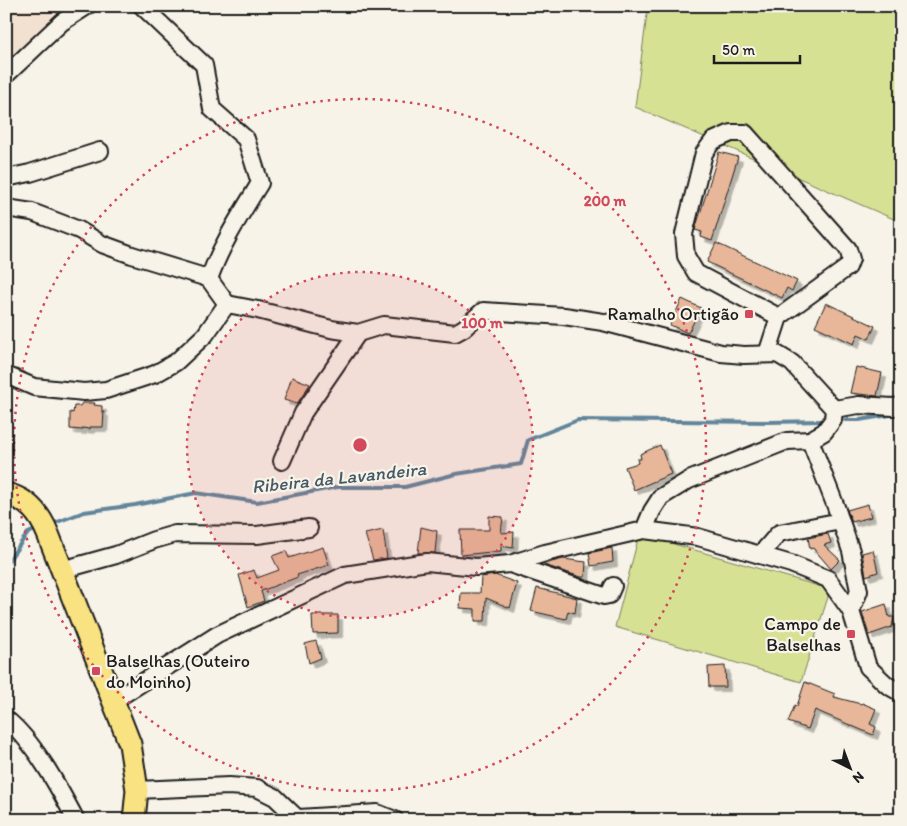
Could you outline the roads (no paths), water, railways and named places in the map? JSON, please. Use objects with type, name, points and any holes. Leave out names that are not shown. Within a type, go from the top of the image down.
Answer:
[{"type":"main road","points":[[6,494],[16,496],[29,504],[45,527],[114,701],[130,744],[137,790],[134,820]]},
{"type":"street","points":[[6,74],[62,22],[87,6]]},
{"type":"street","points":[[142,6],[204,65],[212,109],[246,139],[260,183],[233,227],[209,280]]},
{"type":"street","points":[[768,354],[779,318],[848,267],[851,259],[848,249],[746,133],[731,133],[713,141],[704,153],[684,234],[686,256],[696,273],[779,318]]},
{"type":"street","points":[[6,178],[30,173],[100,152]]},
{"type":"street","points":[[6,208],[32,212],[79,230],[110,247],[209,280],[227,304],[331,329],[358,333],[384,326],[455,333],[464,328],[483,310],[564,316],[603,322],[721,353],[744,355],[777,354],[792,363],[834,409],[833,420],[824,432],[810,440],[787,441],[690,480],[662,497],[652,511],[644,530]]},
{"type":"street","points":[[6,375],[34,387],[84,392],[106,390],[155,374],[176,362],[205,335],[227,304]]},
{"type":"street","points":[[282,461],[303,413],[358,333]]},
{"type":"street","points":[[834,409],[860,405],[901,406]]},
{"type":"street","points":[[810,440],[851,551],[859,591],[852,611]]},
{"type":"street","points":[[760,555],[779,533],[840,521]]},
{"type":"street","points":[[62,570],[116,555],[175,534],[257,535],[309,528]]},
{"type":"street","points":[[114,701],[218,635],[345,575],[427,562],[476,567],[510,564],[545,553],[644,530],[698,537],[791,564],[828,579],[852,611],[868,668],[887,685],[901,693]]},
{"type":"street","points":[[510,564],[604,596],[609,595],[613,586]]},
{"type":"street","points":[[6,719],[18,728],[39,757],[76,820]]},
{"type":"street","points":[[137,790],[230,786],[257,788],[275,797],[299,819],[376,812],[396,820]]},
{"type":"waterway","name":"Ribeira da Lavandeira","points":[[845,420],[859,420],[896,414]]},
{"type":"waterway","name":"Ribeira da Lavandeira","points":[[52,524],[84,512],[135,505],[196,493],[257,502],[338,487],[405,487],[456,474],[521,464],[528,440],[578,420],[823,421]]},
{"type":"waterway","name":"Ribeira da Lavandeira","points":[[6,564],[28,533],[38,529]]},
{"type":"place","name":"Ramalho Ortigão","points":[[749,314]]},
{"type":"place","name":"Campo de Balselhas","points":[[851,634]]},
{"type":"place","name":"Balselhas (Outeiro do Moinho)","points":[[96,671]]}]
